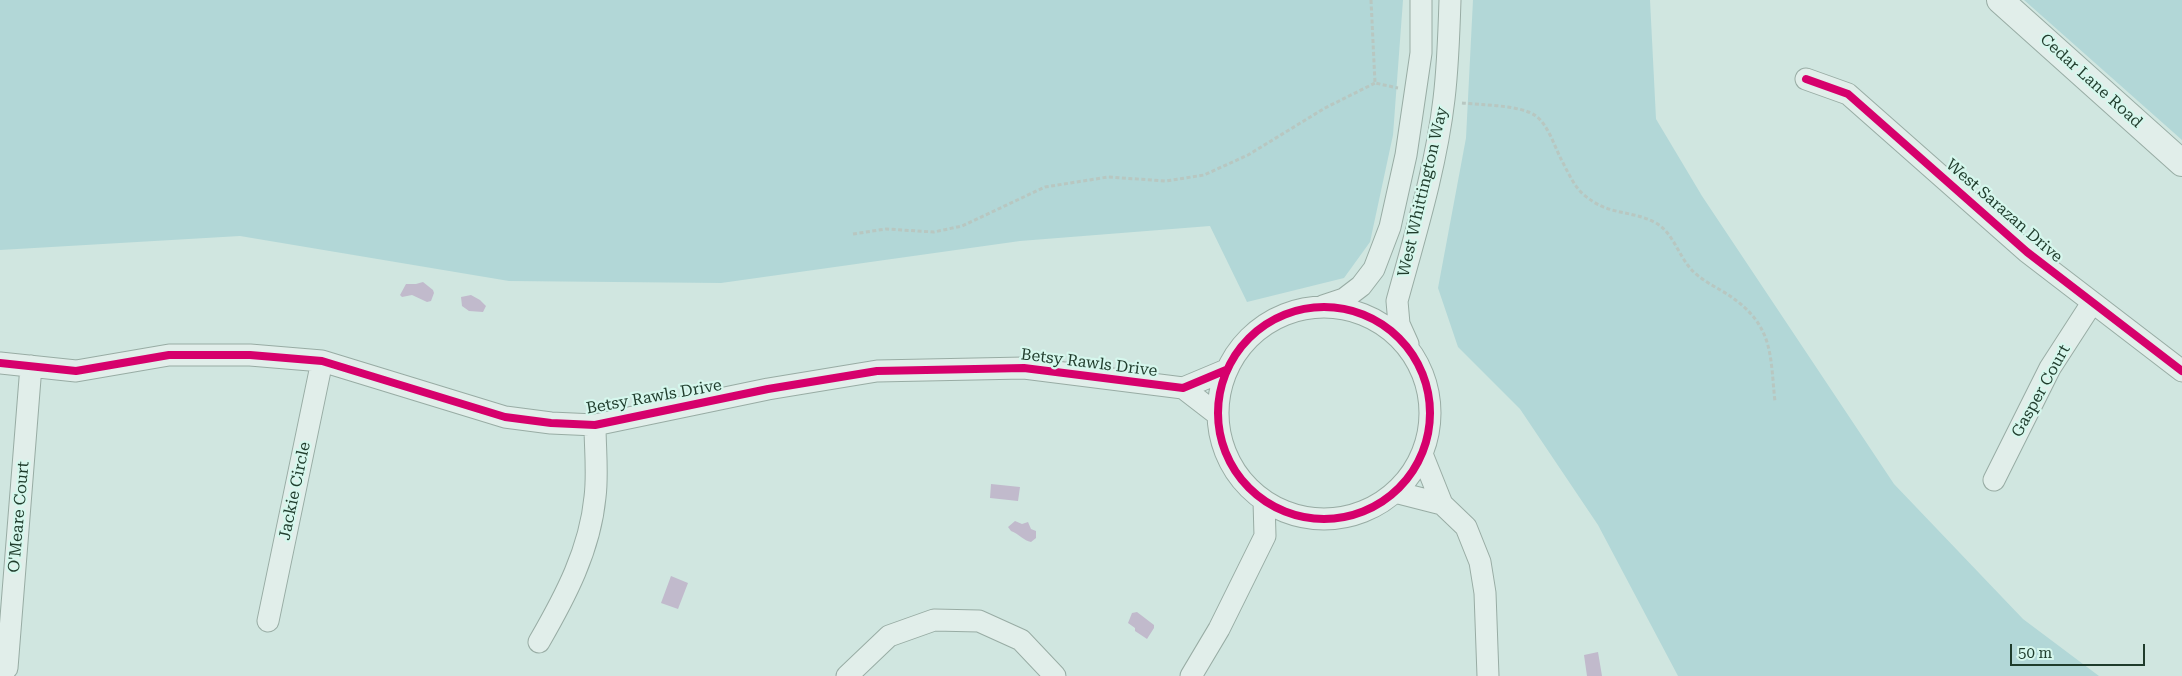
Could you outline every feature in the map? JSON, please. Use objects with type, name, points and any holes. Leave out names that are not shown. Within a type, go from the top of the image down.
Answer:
[{"type":"street","name":"West Whittington Way","points":[[1322,306],[1344,299],[1361,286],[1374,269],[1390,226],[1406,155],[1416,91],[1421,54],[1421,0]]},
{"type":"street","name":"West Whittington Way","points":[[1411,352],[1399,324],[1397,301],[1434,157],[1444,101],[1449,53],[1450,0]]},
{"type":"street","name":"Cedar Lane Road","points":[[2000,0],[2182,163]]},
{"type":"street","name":"West Sarazan Drive","points":[[1806,78],[1848,94],[2027,252],[2182,371]]},
{"type":"street","name":"Gasper Court","points":[[1994,480],[2050,368],[2092,303]]},
{"type":"street","points":[[1322,306],[1353,311],[1370,317],[1390,330],[1411,352],[1420,368],[1428,394],[1430,407],[1428,437],[1422,454],[1406,481],[1395,492],[1380,504],[1350,516],[1332,519],[1302,518],[1264,501],[1250,490],[1231,464],[1225,452],[1218,415],[1221,385],[1226,370],[1237,351],[1259,328],[1274,318],[1293,311],[1322,306]]},
{"type":"street","name":"Betsy Rawls Drive","points":[[0,363],[76,371],[169,355],[250,355],[322,361],[505,417],[551,423],[595,425],[768,389],[877,371],[1024,368],[1183,388],[1226,370]]},
{"type":"street","name":"Jackie Circle","points":[[268,621],[322,361]]},
{"type":"street","name":"O'Meare Court","points":[[7,668],[31,366]]},
{"type":"street","points":[[1183,388],[1218,415]]},
{"type":"street","points":[[539,642],[567,593],[587,537],[595,497],[595,425]]},
{"type":"street","points":[[1422,454],[1442,504],[1466,527],[1480,562],[1485,593],[1488,676]]},
{"type":"street","points":[[1395,492],[1442,504]]},
{"type":"street","points":[[1191,676],[1219,629],[1265,536],[1264,501]]},
{"type":"street","points":[[1265,536],[1302,518]]},
{"type":"street","points":[[847,676],[889,636],[934,620],[979,621],[1021,640],[1055,676]]},
{"type":"path","points":[[1371,0],[1375,83]]},
{"type":"path","points":[[853,234],[886,229],[934,232],[962,226],[1045,187],[1108,177],[1166,182],[1204,175],[1248,155],[1325,108],[1375,83],[1416,91]]},
{"type":"path","points":[[1444,101],[1525,110],[1537,116],[1581,193],[1612,212],[1642,218],[1657,224],[1668,234],[1691,270],[1741,304],[1763,328],[1769,346],[1775,402]]},
{"type":"shaded area","points":[[0,0],[1403,0],[1393,135],[1370,242],[1344,278],[1247,302],[1210,226],[1020,241],[721,283],[509,281],[240,236],[0,250]]},
{"type":"shaded area","points":[[1473,0],[1650,0],[1656,119],[1702,196],[1894,484],[2023,619],[2099,676],[1678,676],[1598,525],[1520,409],[1458,347],[1438,288],[1466,138]]},
{"type":"shaded area","points":[[2024,0],[2182,0],[2182,140]]},
{"type":"shaded area","points":[[423,282],[433,290],[434,293],[431,301],[427,302],[412,295],[402,297],[400,295],[406,284]]},
{"type":"shaded area","points":[[471,295],[486,306],[483,312],[469,311],[462,306],[461,297]]},
{"type":"shaded area","points":[[991,484],[1020,487],[1018,501],[990,498]]},
{"type":"shaded area","points":[[1015,521],[1022,524],[1028,522],[1031,529],[1036,531],[1036,538],[1031,542],[1011,531],[1008,527]]},
{"type":"shaded area","points":[[671,576],[688,583],[678,609],[661,603]]},
{"type":"shaded area","points":[[1137,612],[1154,625],[1147,639],[1135,631],[1135,628],[1128,623],[1132,613]]},
{"type":"shaded area","points":[[1598,652],[1602,676],[1587,676],[1584,655]]},
{"type":"cycle path","points":[[1806,79],[1848,94],[2027,252],[2182,371]]},
{"type":"cycle path","points":[[1314,307],[1334,307],[1355,311],[1374,319],[1399,338],[1412,354],[1422,372],[1428,392],[1430,413],[1428,434],[1422,454],[1412,472],[1399,488],[1374,507],[1355,515],[1334,519],[1314,519],[1293,515],[1274,507],[1257,495],[1242,480],[1230,463],[1222,444],[1218,423],[1218,403],[1222,382],[1230,363],[1242,346],[1257,331],[1274,319],[1293,311],[1314,307]]},
{"type":"cycle path","points":[[0,363],[76,371],[169,355],[250,355],[322,361],[505,417],[551,423],[595,425],[768,389],[877,371],[1024,368],[1183,388],[1226,370]]}]
